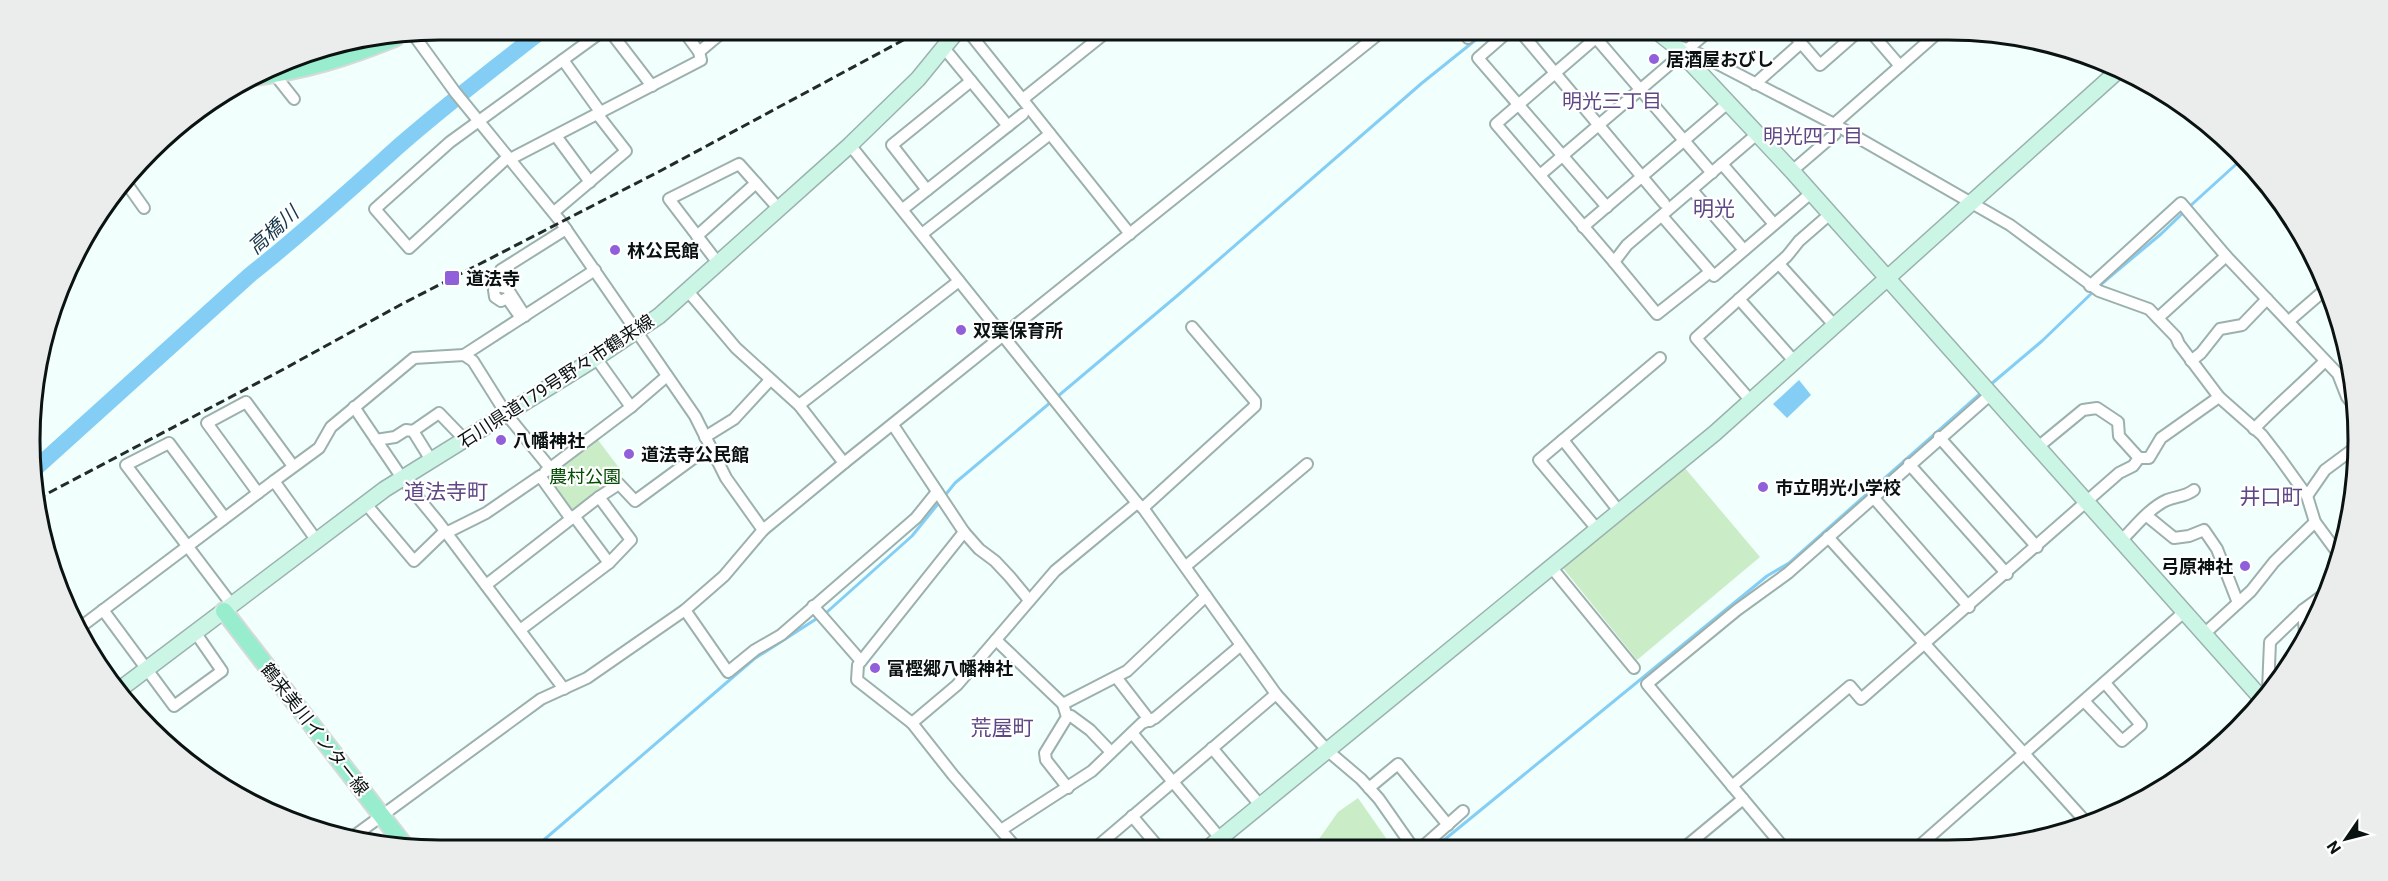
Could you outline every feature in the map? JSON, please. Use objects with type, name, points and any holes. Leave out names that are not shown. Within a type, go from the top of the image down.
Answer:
[{"type":"main road","points":[[290,70],[340,60],[375,46]]},
{"type":"main road","name":"鶴来美川インター線","points":[[228,608],[399,838]]},
{"type":"street","points":[[590,40],[450,142],[375,209],[409,248],[509,158],[599,114],[700,60],[699,52],[690,40]]},
{"type":"street","points":[[617,40],[652,86]]},
{"type":"street","points":[[699,52],[713,40]]},
{"type":"street","name":"石川県道179号野々市鶴来線","points":[[124,686],[402,478],[507,415],[638,332],[659,316],[850,145],[918,79],[950,40]]},
{"type":"street","points":[[975,40],[1130,234]]},
{"type":"street","points":[[1023,99],[1097,40]]},
{"type":"street","points":[[359,832],[542,699],[587,678],[685,610],[724,576],[763,530],[1373,40]]},
{"type":"street","points":[[1499,40],[1478,58],[1607,207]]},
{"type":"street","points":[[1527,40],[1664,203]]},
{"type":"street","points":[[1594,40],[1496,124],[1657,314],[1710,272]]},
{"type":"street","points":[[1596,40],[1712,173]]},
{"type":"street","points":[[1669,40],[1682,49],[1755,84],[1971,202],[2010,225],[2094,288],[2149,309],[2176,337],[2219,397],[2262,435],[2307,496],[2315,522],[2333,548]]},
{"type":"street","points":[[1540,176],[1682,49],[1695,40]]},
{"type":"street","points":[[1798,40],[1820,65],[1849,40]]},
{"type":"street","points":[[1878,40],[1900,66]]},
{"type":"street","points":[[1792,171],[1930,40]]},
{"type":"street","points":[[418,41],[459,96],[554,212],[595,270],[695,416],[726,478],[763,530]]},
{"type":"street","points":[[1755,84],[1801,43]]},
{"type":"street","points":[[944,48],[1008,126]]},
{"type":"street","points":[[1682,49],[2256,694]]},
{"type":"street","points":[[554,212],[626,151],[563,60]]},
{"type":"street","points":[[1218,840],[1552,568],[1751,401],[2112,76]]},
{"type":"street","points":[[270,79],[294,99]]},
{"type":"street","points":[[927,190],[892,146],[971,81]]},
{"type":"street","points":[[1583,226],[1728,102]]},
{"type":"street","points":[[903,209],[1023,114]]},
{"type":"street","points":[[922,234],[1050,134]]},
{"type":"street","points":[[1614,262],[1627,245],[1757,134]]},
{"type":"street","points":[[556,136],[590,182]]},
{"type":"street","points":[[850,145],[1140,506],[1186,566],[1240,646],[1276,694],[1328,751],[1369,788],[1408,840]]},
{"type":"street","points":[[718,263],[669,199],[739,164],[779,209]]},
{"type":"street","points":[[1722,164],[1774,224]]},
{"type":"street","points":[[697,236],[756,183]]},
{"type":"street","points":[[130,189],[144,208]]},
{"type":"street","points":[[1692,190],[1744,250]]},
{"type":"street","points":[[1662,216],[1714,276],[1811,193]]},
{"type":"street","points":[[2094,288],[2181,203],[2226,256],[2338,374],[2344,390]]},
{"type":"street","points":[[1751,401],[1696,338],[1779,264],[1798,241],[1830,214]]},
{"type":"street","points":[[501,270],[566,229]]},
{"type":"street","points":[[2158,318],[2226,256]]},
{"type":"street","points":[[1779,264],[1835,326]]},
{"type":"street","points":[[85,624],[293,465],[319,448],[331,427],[414,358],[464,355],[595,270]]},
{"type":"street","points":[[799,405],[959,281]]},
{"type":"street","points":[[687,290],[736,348],[799,405],[844,463]]},
{"type":"street","points":[[2289,321],[2320,294]]},
{"type":"street","points":[[1739,299],[1795,362]]},
{"type":"street","points":[[2191,361],[2201,354],[2212,336],[2220,329],[2242,325],[2267,299]]},
{"type":"street","points":[[912,723],[957,686],[1055,572],[1140,506],[1255,406],[1255,402],[1192,327]]},
{"type":"street","points":[[464,355],[473,361],[507,415],[550,468]]},
{"type":"street","points":[[596,358],[631,407]]},
{"type":"street","points":[[1598,529],[1539,460],[1660,358]]},
{"type":"street","points":[[2254,429],[2325,361]]},
{"type":"street","points":[[366,504],[414,561],[445,531],[450,531],[486,513],[540,476],[631,407],[667,376]]},
{"type":"street","points":[[486,585],[619,484],[634,501],[734,419],[770,380]]},
{"type":"street","points":[[1777,840],[1647,684],[1745,604],[1788,573],[1988,390]]},
{"type":"street","points":[[2038,447],[2083,410],[2097,408],[2118,422],[2119,436],[2139,458],[2149,458],[2161,438],[2219,397]]},
{"type":"street","points":[[258,493],[207,423],[246,402],[293,465]]},
{"type":"street","points":[[354,407],[402,478],[445,531],[564,689]]},
{"type":"street","points":[[376,440],[395,437],[406,430],[413,431],[439,413],[465,440]]},
{"type":"street","points":[[893,424],[964,532],[978,549],[1010,576],[1029,600]]},
{"type":"street","points":[[413,431],[431,460]]},
{"type":"street","points":[[1939,437],[2037,547]]},
{"type":"street","points":[[1563,440],[1619,511]]},
{"type":"street","points":[[224,517],[169,443],[126,465],[188,545],[228,608]]},
{"type":"street","points":[[2307,496],[2325,470],[2348,453]]},
{"type":"street","points":[[1732,786],[1850,686],[1861,699],[1926,645],[2119,473],[2133,466],[2139,458]]},
{"type":"street","points":[[1186,566],[1307,464]]},
{"type":"street","points":[[1909,464],[2007,574]]},
{"type":"street","points":[[540,476],[609,563]]},
{"type":"street","points":[[274,481],[317,541]]},
{"type":"street","points":[[2120,542],[2168,500],[2186,496],[2194,490]]},
{"type":"street","points":[[520,630],[609,563],[631,540],[599,497]]},
{"type":"street","points":[[685,610],[728,672],[755,650],[781,635],[940,497]]},
{"type":"street","points":[[1873,497],[1969,607]]},
{"type":"street","points":[[2147,516],[2174,538],[2189,536],[2204,530],[2217,549],[2238,603]]},
{"type":"street","points":[[2203,635],[2251,591],[2274,562],[2315,522]]},
{"type":"street","points":[[964,532],[858,665],[857,680],[912,723],[1010,840]]},
{"type":"street","points":[[1828,537],[2081,817]]},
{"type":"street","points":[[1552,568],[1634,668]]},
{"type":"street","points":[[1063,704],[1127,671],[1206,596]]},
{"type":"street","points":[[2268,679],[2270,642],[2313,603]]},
{"type":"street","points":[[813,607],[861,661]]},
{"type":"street","points":[[104,610],[174,706],[222,671],[195,632]]},
{"type":"street","points":[[2303,610],[2304,621]]},
{"type":"street","points":[[1926,840],[2184,612]]},
{"type":"street","points":[[996,640],[1063,704],[1067,717],[1044,753],[1068,788]]},
{"type":"street","points":[[1001,830],[1092,771],[1142,723],[1155,718],[1240,646]]},
{"type":"street","points":[[1116,677],[1150,721]]},
{"type":"street","points":[[2084,701],[2122,741],[2140,725],[2104,683]]},
{"type":"street","points":[[1104,840],[1276,694]]},
{"type":"street","points":[[1067,717],[1071,716],[1090,730],[1111,752]]},
{"type":"street","points":[[1132,733],[1220,838]]},
{"type":"street","points":[[1212,748],[1260,805]]},
{"type":"street","points":[[1369,788],[1398,764],[1448,825]]},
{"type":"street","points":[[1694,840],[1743,799]]},
{"type":"street","points":[[1430,840],[1463,811]]},
{"type":"street","points":[[1132,816],[1152,840]]},
{"type":"green space","name":"農村公園","points":[[598,440],[623,473],[572,511],[547,478]]},
{"type":"green space","points":[[1684,467],[1760,557],[1637,660],[1563,568]]},
{"type":"green space","points":[[1358,798],[1387,840],[1318,840],[1338,812]]},
{"type":"water","points":[[1799,380],[1811,395],[1787,418],[1773,404]]},
{"type":"waterway","name":"高橋川","points":[[41,464],[251,274],[400,145],[530,40]]},
{"type":"waterway","points":[[544,840],[754,659],[827,612],[912,536],[955,483],[1178,295],[1422,83],[1476,40]]},
{"type":"waterway","points":[[2189,207],[2236,164]]},
{"type":"waterway","points":[[2099,286],[2184,212]]},
{"type":"waterway","points":[[1990,385],[2042,341],[2094,291]]},
{"type":"waterway","points":[[1444,840],[1767,576],[1789,563],[1983,391]]},
{"type":"railway","points":[[44,495],[402,304],[662,170],[903,40]]},
{"type":"place","name":"居酒屋おびし","points":[[1654,59]]},
{"type":"place","name":"林公民館","points":[[615,250]]},
{"type":"place","name":"道法寺","points":[[452,278]]},
{"type":"place","name":"双葉保育所","points":[[961,330]]},
{"type":"place","name":"八幡神社","points":[[501,440]]},
{"type":"place","name":"道法寺公民館","points":[[629,454]]},
{"type":"place","name":"市立明光小学校","points":[[1763,487]]},
{"type":"place","name":"弓原神社","points":[[2245,566]]},
{"type":"place","name":"富樫郷八幡神社","points":[[875,668]]},
{"type":"district","name":"明光三丁目","points":[[1612,101]]},
{"type":"district","name":"明光四丁目","points":[[1813,136]]},
{"type":"district","name":"明光","points":[[1714,209]]},
{"type":"district","name":"道法寺町","points":[[446,492]]},
{"type":"district","name":"井口町","points":[[2271,497]]},
{"type":"district","name":"荒屋町","points":[[1002,728]]}]
